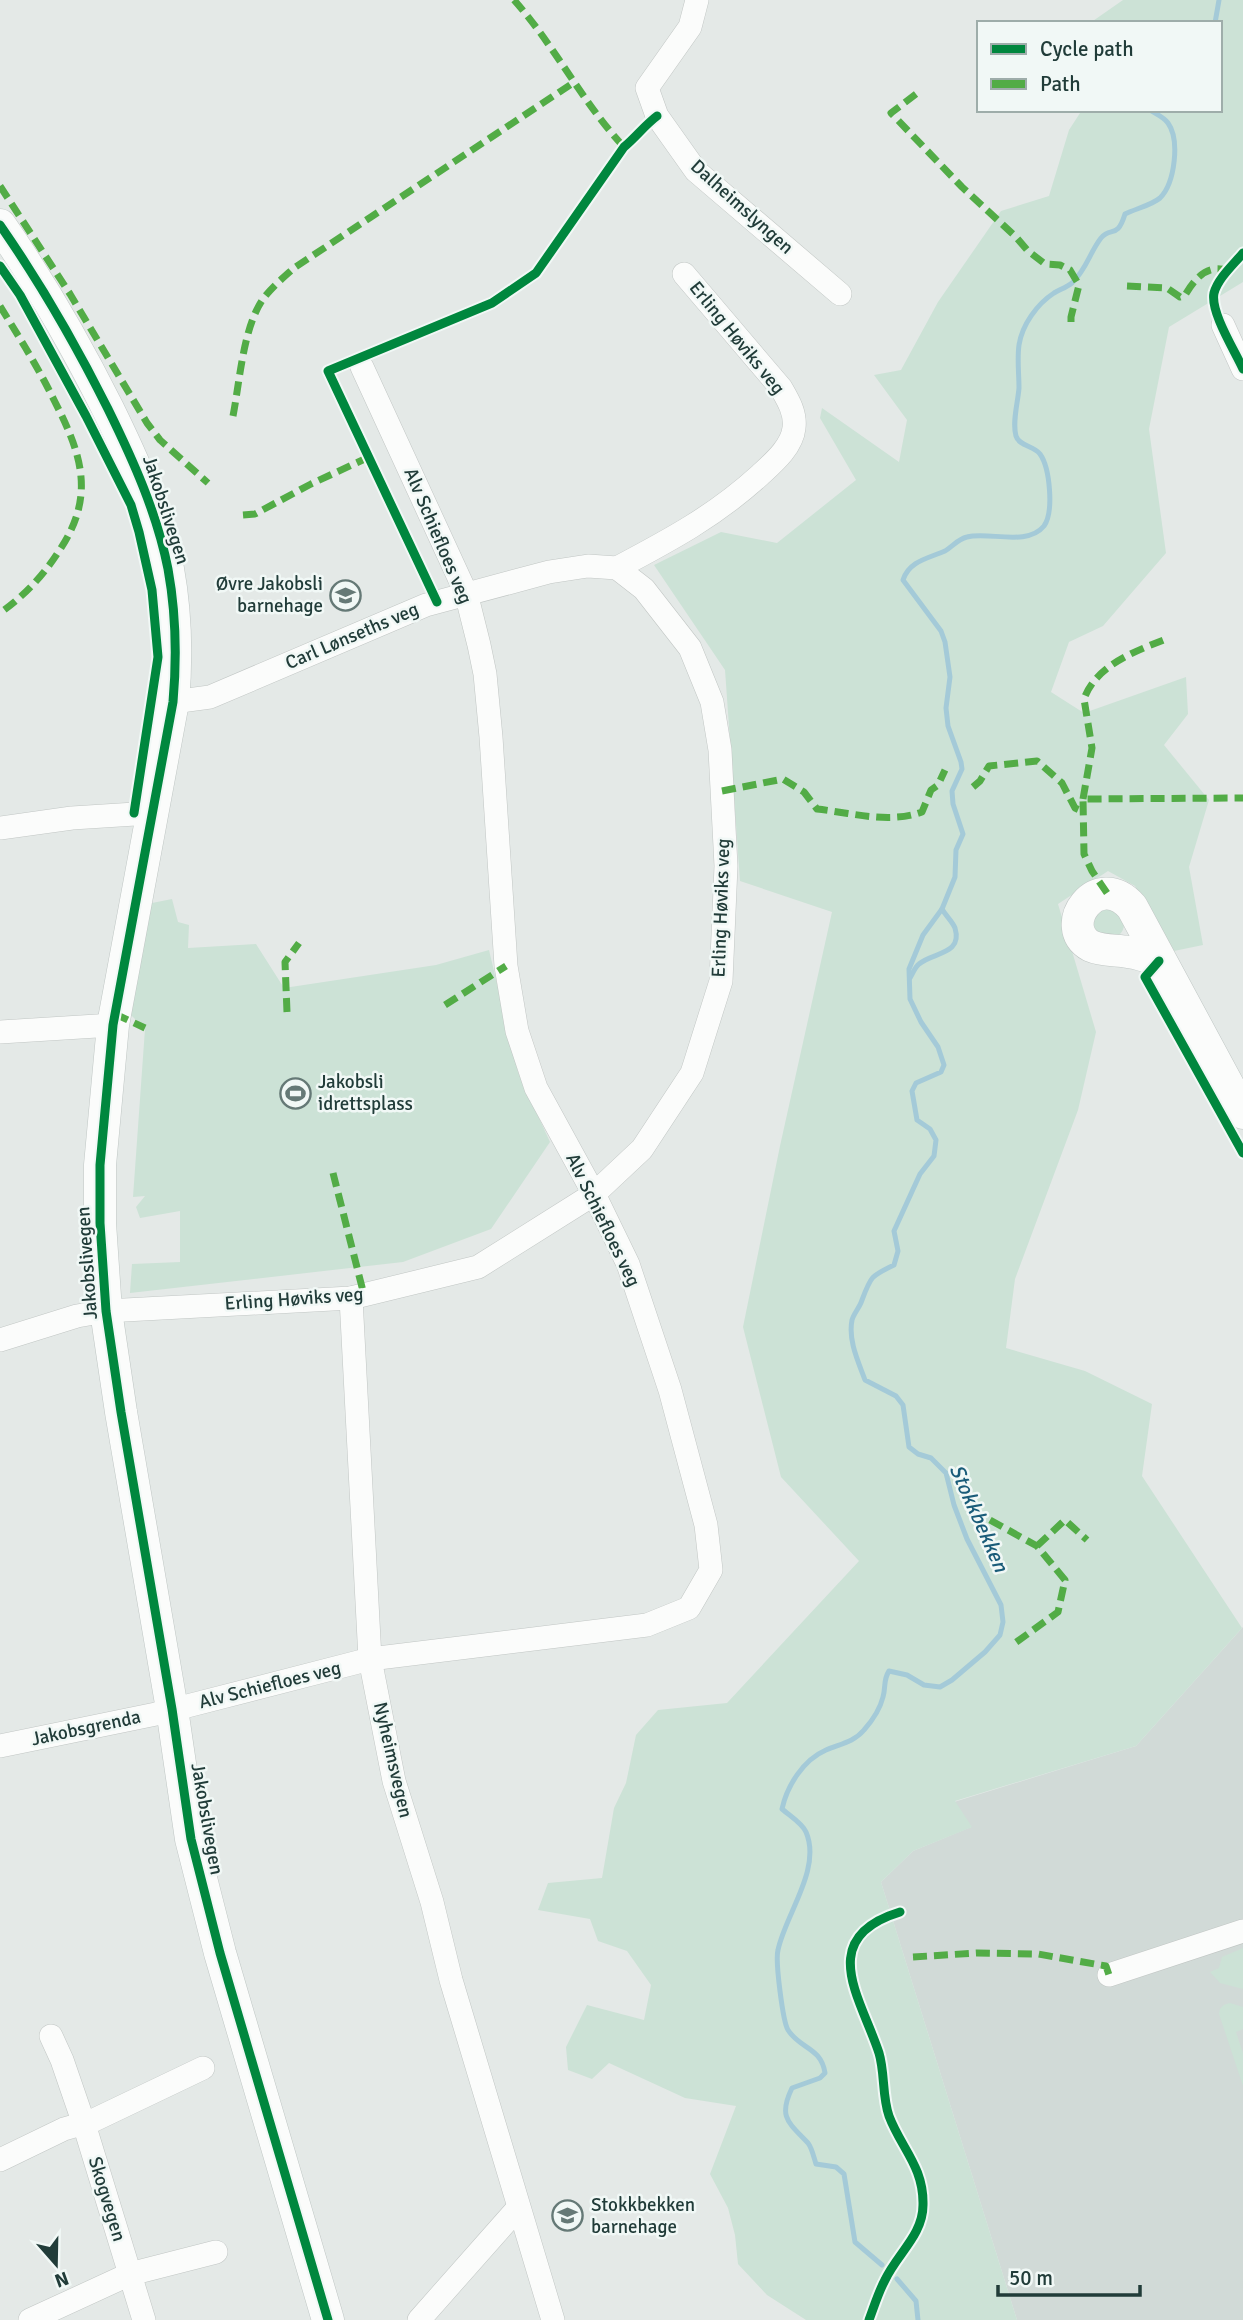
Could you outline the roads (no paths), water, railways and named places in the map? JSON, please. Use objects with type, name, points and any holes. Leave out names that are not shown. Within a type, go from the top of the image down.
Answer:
[{"type":"street","name":"Dalheimslyngen","points":[[697,0],[690,27],[647,88],[657,116],[696,171],[840,294]]},
{"type":"street","name":"Jakobslivegen","points":[[0,225],[49,298],[75,343],[132,457],[161,540],[172,593],[176,650],[173,702],[113,1025],[100,1165],[100,1223],[106,1311],[172,1709],[188,1824],[220,1953],[328,2320]]},
{"type":"street","name":"Erling Høviks veg","points":[[0,1340],[77,1316],[106,1311],[351,1298],[478,1267],[594,1194],[642,1149],[692,1073],[721,981],[726,866],[720,751],[712,702],[690,648],[644,589],[617,568],[697,525],[732,502],[775,461],[788,444],[794,429],[792,408],[781,388],[684,274]]},
{"type":"street","points":[[1223,325],[1243,369]]},
{"type":"street","name":"Alv Schiefloes veg","points":[[172,1709],[370,1659],[648,1625],[690,1608],[711,1570],[704,1515],[663,1364],[628,1264],[594,1194],[536,1088],[517,1031],[506,966],[485,674],[466,593],[362,367]]},
{"type":"street","name":"Carl Lønseths veg","points":[[173,702],[210,697],[426,605],[548,572],[588,566],[617,568]]},
{"type":"street","points":[[0,828],[72,818],[151,813]]},
{"type":"street","points":[[1159,961],[1243,1113]]},
{"type":"street","points":[[0,1032],[113,1025]]},
{"type":"street","name":"Nyheimsvegen","points":[[351,1298],[370,1619],[370,1659],[394,1781],[432,1902],[451,1980],[552,2320]]},
{"type":"street","name":"Jakobsgrenda","points":[[0,1746],[172,1709]]},
{"type":"street","points":[[1109,1975],[1243,1931]]},
{"type":"street","name":"Skogvegen","points":[[51,2036],[84,2124],[144,2320]]},
{"type":"street","points":[[0,2160],[203,2068]]},
{"type":"street","points":[[419,2320],[519,2208]]},
{"type":"street","points":[[30,2320],[130,2274],[216,2252]]},
{"type":"waterway","name":"Stokkbekken","points":[[1215,21],[1219,0]]},
{"type":"waterway","name":"Stokkbekken","points":[[882,2265],[855,2242],[844,2174],[836,2167],[816,2164],[809,2145],[787,2118],[786,2106],[792,2088],[820,2078],[825,2073],[823,2064],[815,2053],[788,2030],[782,2004],[778,1950],[806,1876],[810,1846],[804,1829],[782,1809],[792,1783],[810,1760],[856,1737],[870,1723],[882,1701],[889,1671],[907,1675],[924,1685],[940,1687],[985,1652],[1000,1635],[1003,1622],[1001,1605],[967,1539],[946,1473],[931,1458],[918,1454],[909,1447],[903,1405],[896,1396],[865,1380],[851,1335],[852,1320],[870,1281],[894,1265],[898,1251],[894,1231],[920,1174],[934,1156],[936,1140],[930,1129],[917,1120],[912,1091],[916,1083],[941,1072],[944,1065],[938,1047],[910,999],[909,969],[923,935],[942,909],[955,877],[956,850],[963,834],[953,804],[952,791],[962,769],[948,726],[946,708],[950,677],[945,642],[941,631],[903,580],[915,564],[945,551],[964,538],[1028,536],[1044,526],[1050,501],[1046,469],[1040,454],[1020,442],[1015,430],[1019,388],[1018,350],[1021,337],[1031,316],[1042,303],[1077,278],[1101,238],[1117,230],[1125,214],[1157,200],[1165,191],[1174,161],[1174,140],[1166,121],[1153,112]]},
{"type":"waterway","name":"Stokkbekken","points":[[910,978],[919,964],[945,952],[955,943],[955,928],[942,909]]},
{"type":"waterway","name":"Stokkbekken","points":[[897,2279],[916,2301],[918,2320]]},
{"type":"place","name":"Øvre Jakobsli barnehage","points":[[346,595]]},
{"type":"place","name":"Jakobsli idrettsplass","points":[[295,1093]]},
{"type":"place","name":"Stokkbekken barnehage","points":[[568,2216]]}]
